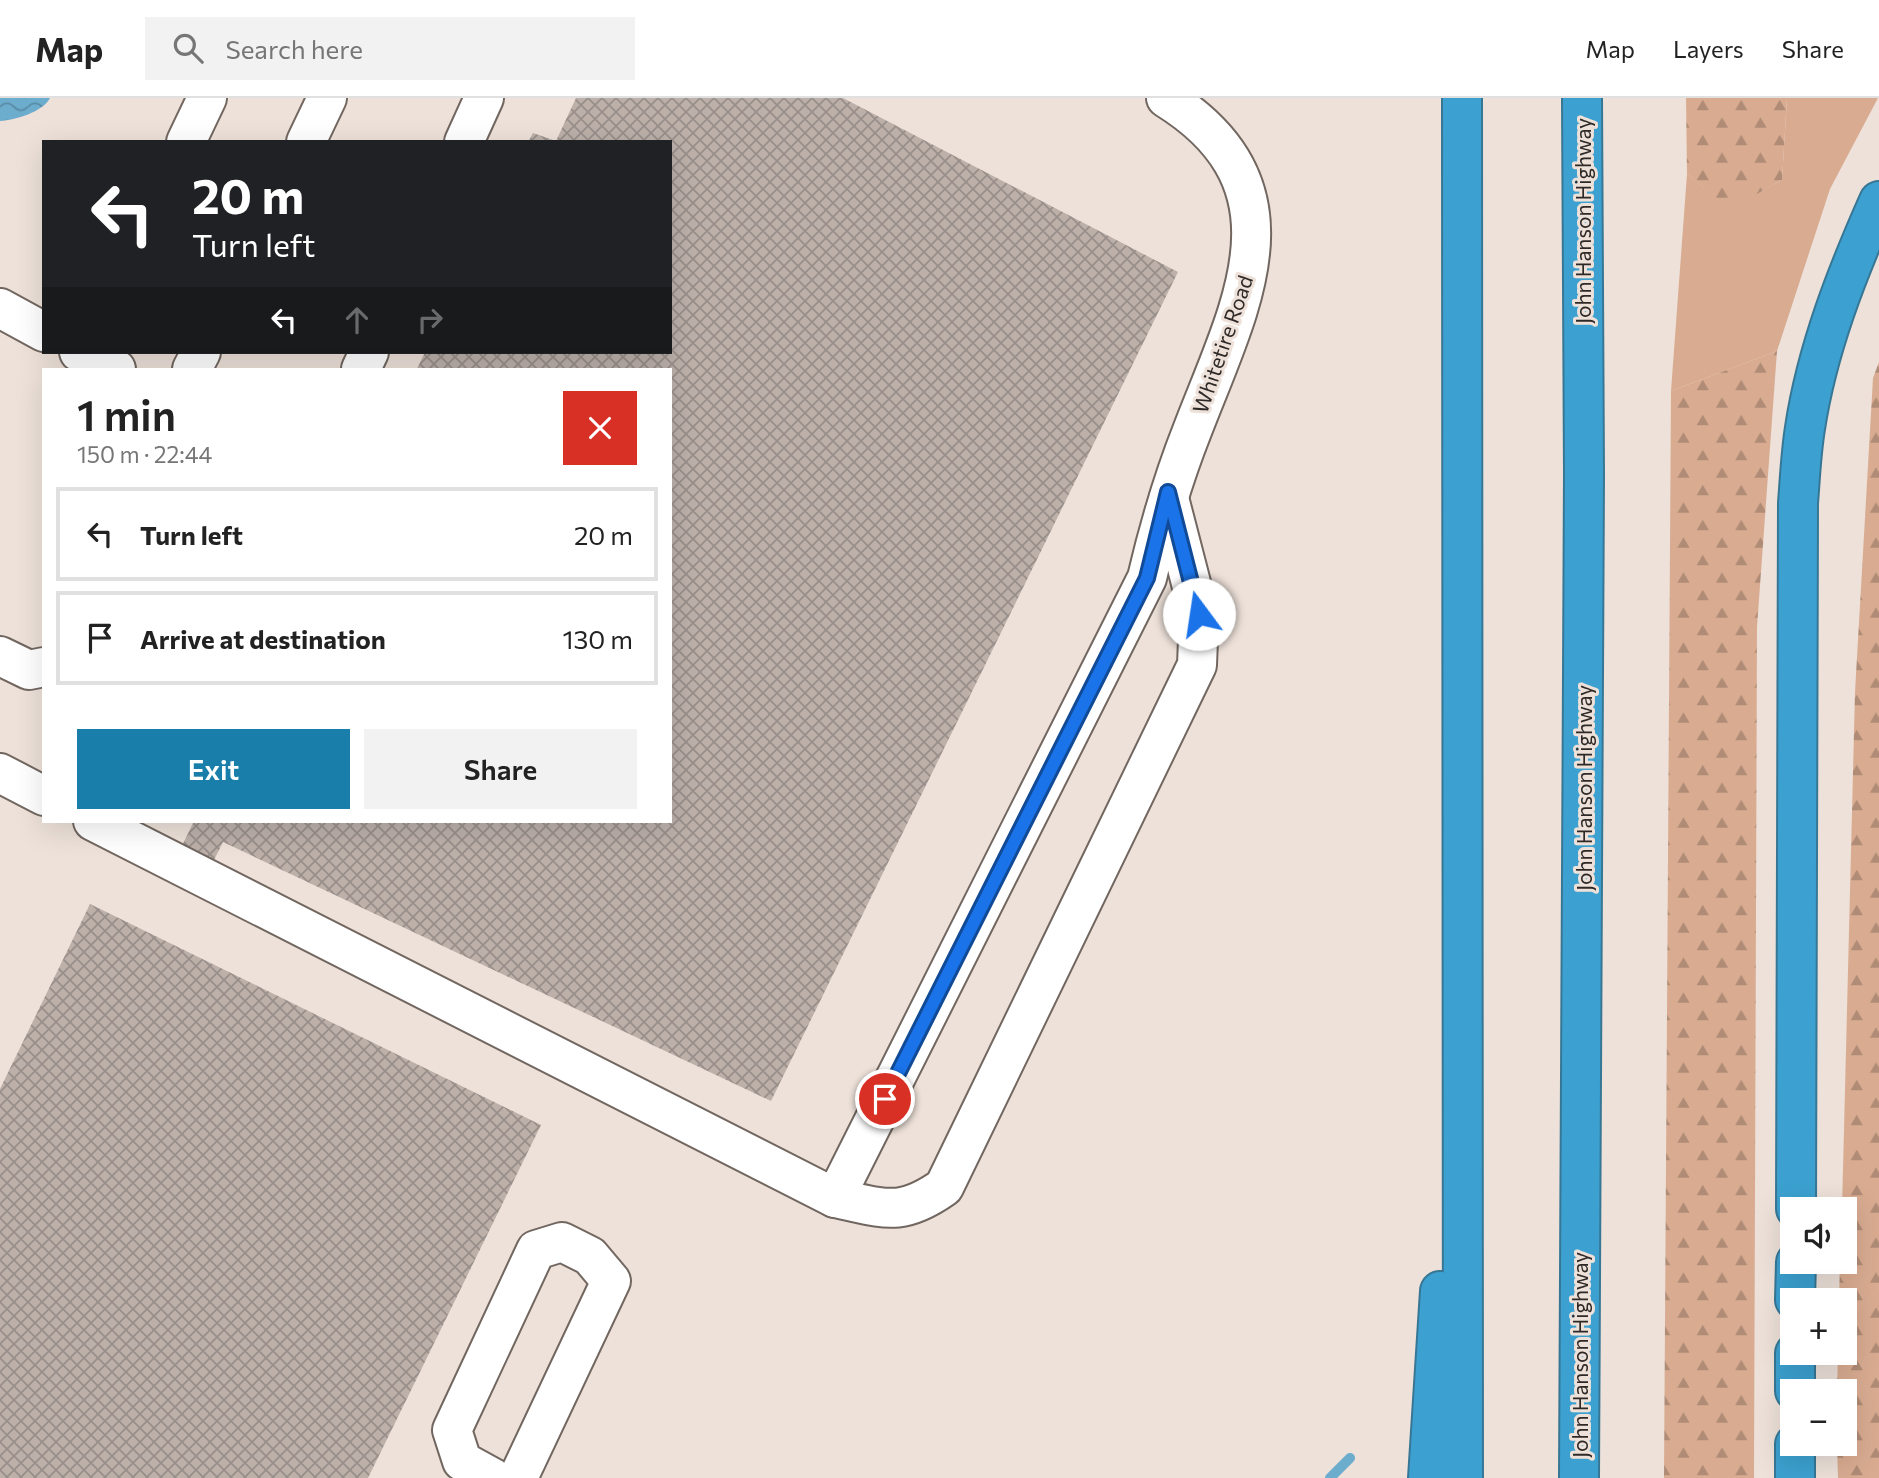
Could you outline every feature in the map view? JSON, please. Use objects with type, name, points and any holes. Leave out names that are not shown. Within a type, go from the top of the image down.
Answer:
[{"type":"highway","points":[[1462,98],[1463,1478]]},
{"type":"highway","name":"John Hanson Highway","points":[[1579,1478],[1584,474],[1582,98]]},
{"type":"highway","points":[[1796,1197],[1798,503],[1805,427],[1822,355],[1849,270],[1879,201]]},
{"type":"highway","points":[[1428,1478],[1463,905]]},
{"type":"highway","points":[[1580,1262],[1591,1478]]},
{"type":"highway","points":[[1795,1456],[1795,1478]]},
{"type":"street","points":[[187,140],[207,98]]},
{"type":"street","points":[[307,140],[327,98]]},
{"type":"street","points":[[465,140],[484,98]]},
{"type":"street","name":"Whitetire Road","points":[[835,1198],[1147,578],[1168,492],[1242,297],[1250,262],[1252,231],[1249,202],[1227,152],[1203,124],[1166,98]]},
{"type":"street","points":[[0,308],[42,331]]},
{"type":"street","points":[[102,823],[150,834],[835,1198],[895,1211],[923,1202],[944,1187],[1198,665],[1199,614],[1168,492]]},
{"type":"street","points":[[0,656],[29,670],[42,667]]},
{"type":"street","points":[[0,774],[42,795]]},
{"type":"street","points":[[493,1478],[461,1461],[452,1430],[536,1250],[562,1242],[590,1256],[611,1281],[517,1478]]},
{"type":"green space","points":[[1686,98],[1787,98],[1782,180],[1730,209],[1687,174]]},
{"type":"green space","points":[[1787,98],[1878,98],[1830,189],[1777,351],[1671,391],[1687,174],[1730,208],[1782,180]]},
{"type":"green space","points":[[1777,351],[1757,627],[1754,1478],[1664,1478],[1671,391]]},
{"type":"green space","points":[[1879,362],[1879,1478],[1838,1478],[1837,1456],[1857,1456],[1857,1379],[1837,1379],[1838,1365],[1857,1365],[1857,1288],[1839,1288],[1840,1274],[1857,1274],[1857,1197],[1842,1197],[1855,692],[1873,378]]},
{"type":"water","points":[[0,98],[50,98],[35,111],[0,121]]},
{"type":"building","points":[[576,98],[843,98],[1178,272],[771,1101],[223,842],[209,870],[178,854],[193,823],[672,823],[672,368],[417,368],[424,354],[672,354],[672,140],[556,140]]},
{"type":"building","points":[[533,133],[553,140],[529,140]]},
{"type":"building","points":[[90,904],[541,1125],[368,1478],[0,1478],[0,1089]]},
{"type":"waterway","points":[[1330,1478],[1350,1458]]},
{"type":"route","points":[[885,1099],[1147,578],[1168,492],[1199,614]]}]
